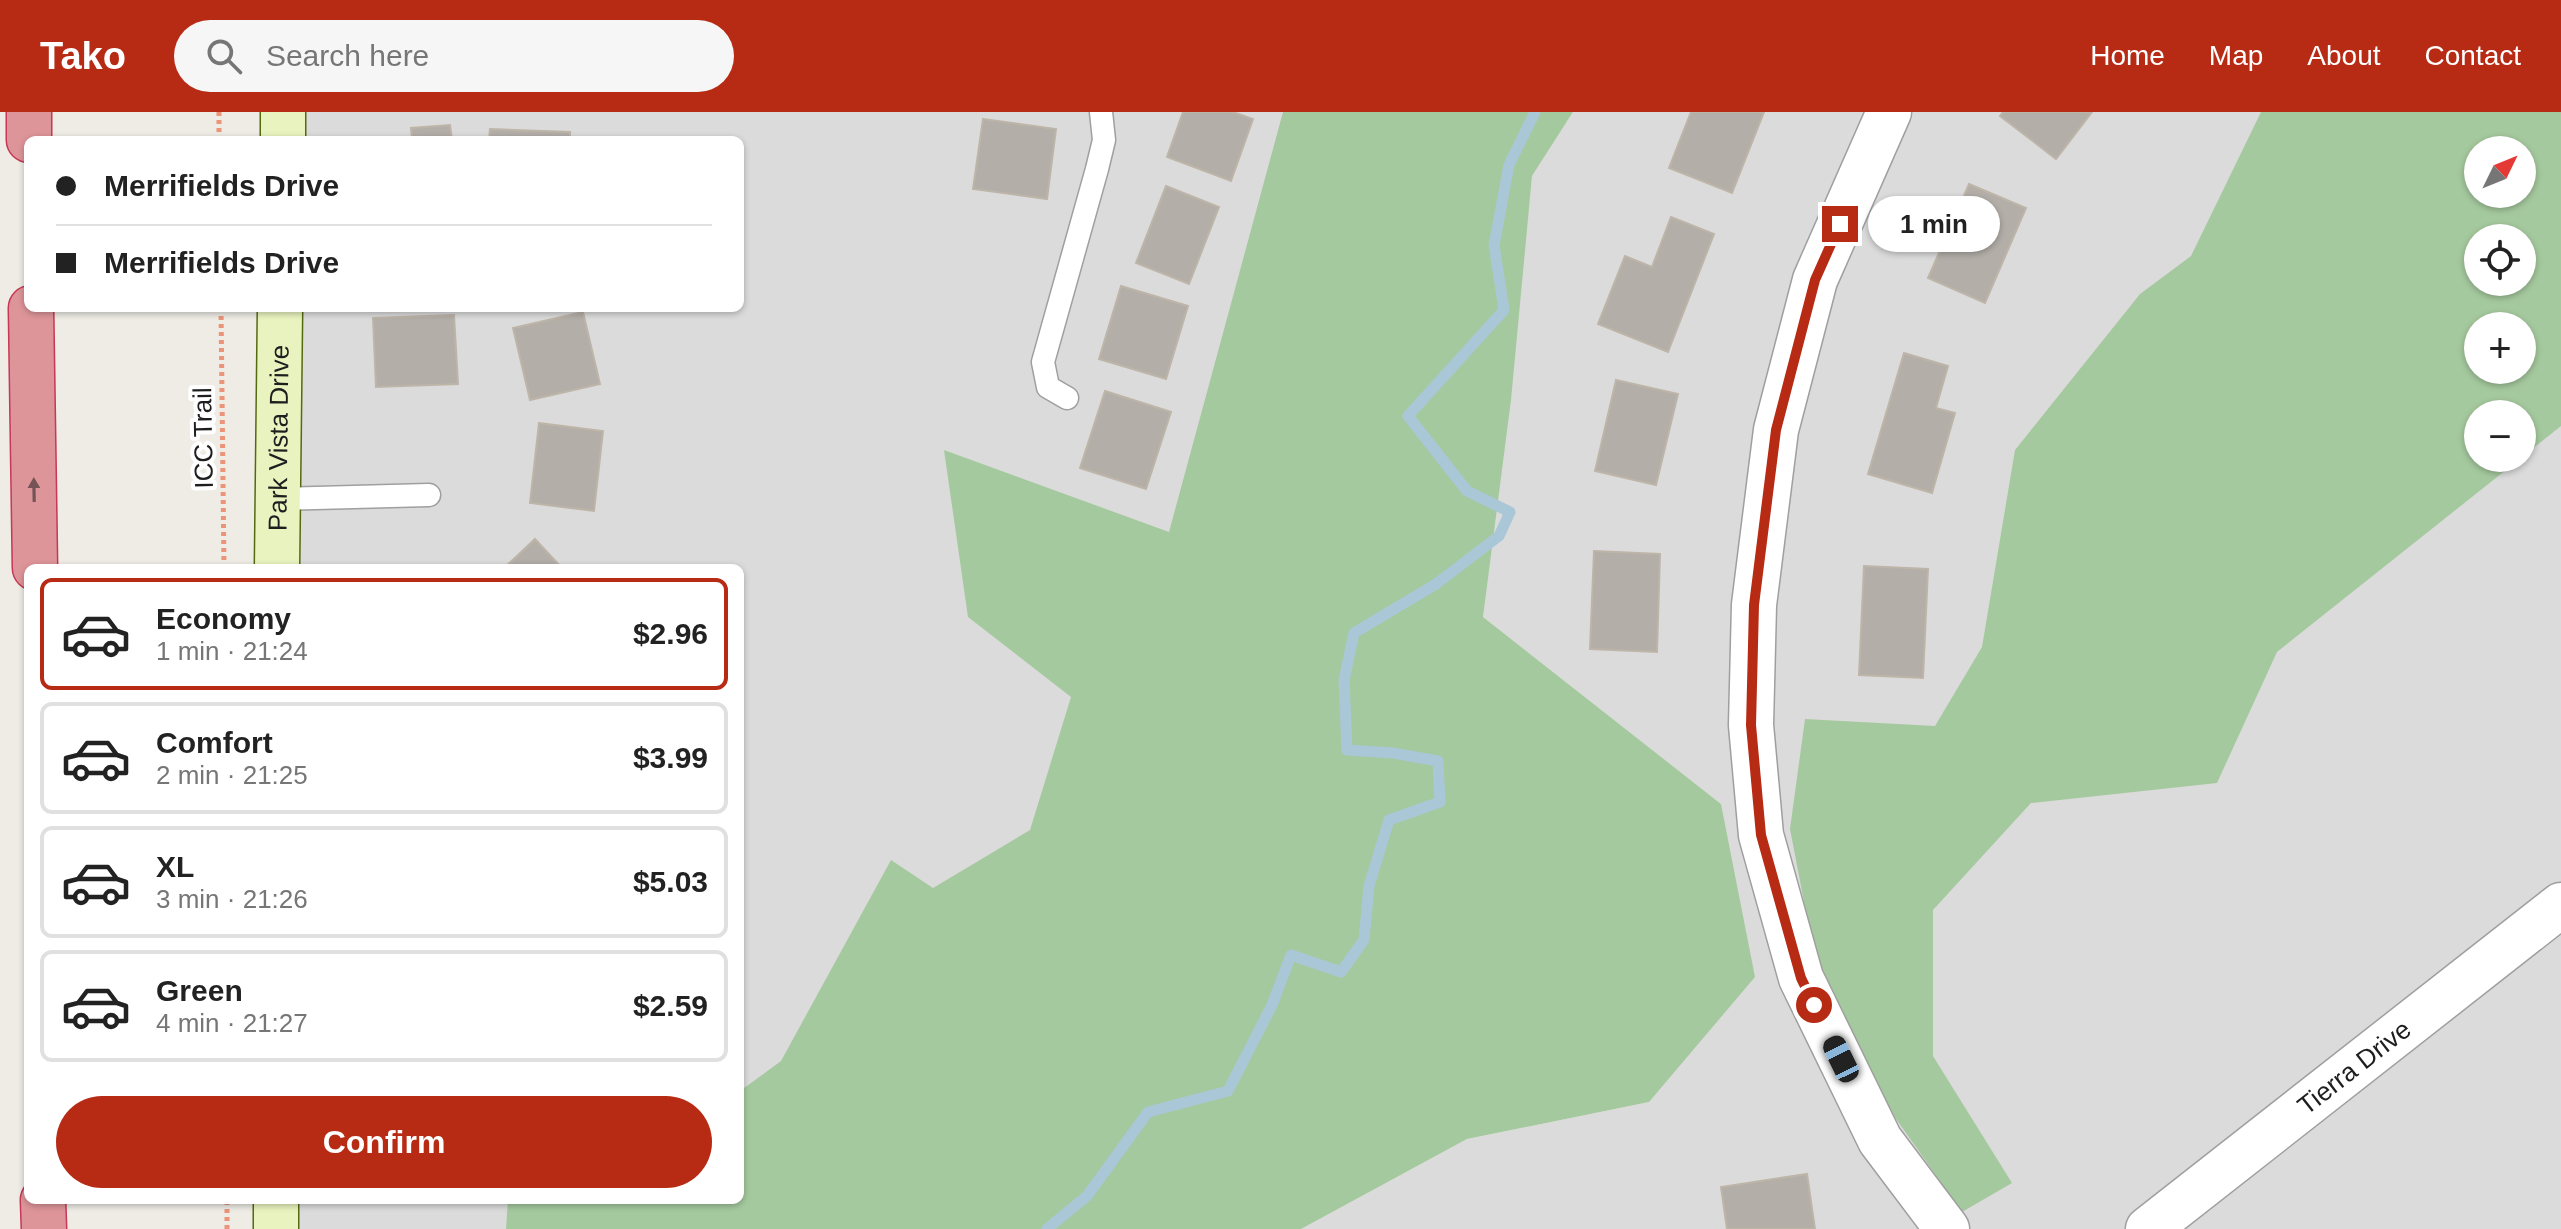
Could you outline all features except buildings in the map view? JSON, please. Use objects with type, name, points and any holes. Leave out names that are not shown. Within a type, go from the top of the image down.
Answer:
[{"type":"highway","points":[[29,112],[29,136]]},
{"type":"highway","points":[[31,312],[35,564]]},
{"type":"highway","points":[[43,1204],[44,1229]]},
{"type":"street","points":[[283,112],[283,136]]},
{"type":"street","points":[[1889,112],[1815,280],[1776,430],[1754,605],[1751,725],[1761,835],[1801,978],[1880,1140],[1947,1229]]},
{"type":"street","name":"Park Vista Drive","points":[[277,564],[280,312]]},
{"type":"street","name":"Tierra Drive","points":[[2148,1229],[2561,905]]},
{"type":"street","points":[[276,1204],[276,1229]]},
{"type":"lane","points":[[1067,398],[1048,387],[1043,362],[1104,140],[1101,112]]},
{"type":"lane","points":[[278,499],[429,495]]},
{"type":"path","points":[[219,112],[219,136]]},
{"type":"path","name":"ICC Trail","points":[[221,312],[224,564]]},
{"type":"path","points":[[227,1204],[227,1229]]},
{"type":"shaded area","points":[[283,112],[1346,112],[1169,532],[1030,830],[792,1229],[276,1229],[276,1204],[744,1204],[744,564],[277,564],[280,312],[744,312],[744,136],[283,136]]},
{"type":"shaded area","points":[[1573,112],[2561,112],[2561,1229],[1301,1229],[1467,1139],[1649,1102],[1721,804],[1483,617],[1532,176]]},
{"type":"green space","points":[[1283,112],[1573,112],[1532,176],[1511,400],[1483,617],[1721,804],[1755,977],[1649,1102],[1467,1139],[1301,1229],[506,1229],[508,1204],[744,1204],[744,1088],[781,1061],[891,860],[933,888],[1030,830],[1071,697],[968,617],[944,450],[1169,532]]},
{"type":"green space","points":[[2261,112],[2561,112],[2561,426],[2536,446],[2536,400],[2464,400],[2464,472],[2503,472],[2277,652],[2217,783],[2031,803],[1933,910],[1933,1056],[2012,1183],[1962,1212],[1867,1078],[1814,954],[1790,829],[1805,719],[1935,726],[1982,647],[2015,450],[2140,294],[2191,256]]},
{"type":"waterway","points":[[1047,1229],[1087,1196],[1148,1112],[1228,1091],[1272,1005],[1291,955],[1341,972],[1364,940],[1369,886],[1389,820],[1440,802],[1438,761],[1393,753],[1347,750],[1344,680],[1354,633],[1436,584],[1499,536],[1510,512],[1467,491],[1408,416],[1504,310],[1494,245],[1509,165],[1535,112]]},
{"type":"route","points":[[1814,1005],[1801,978],[1761,835],[1751,725],[1754,605],[1776,430],[1815,280],[1840,224]]}]
